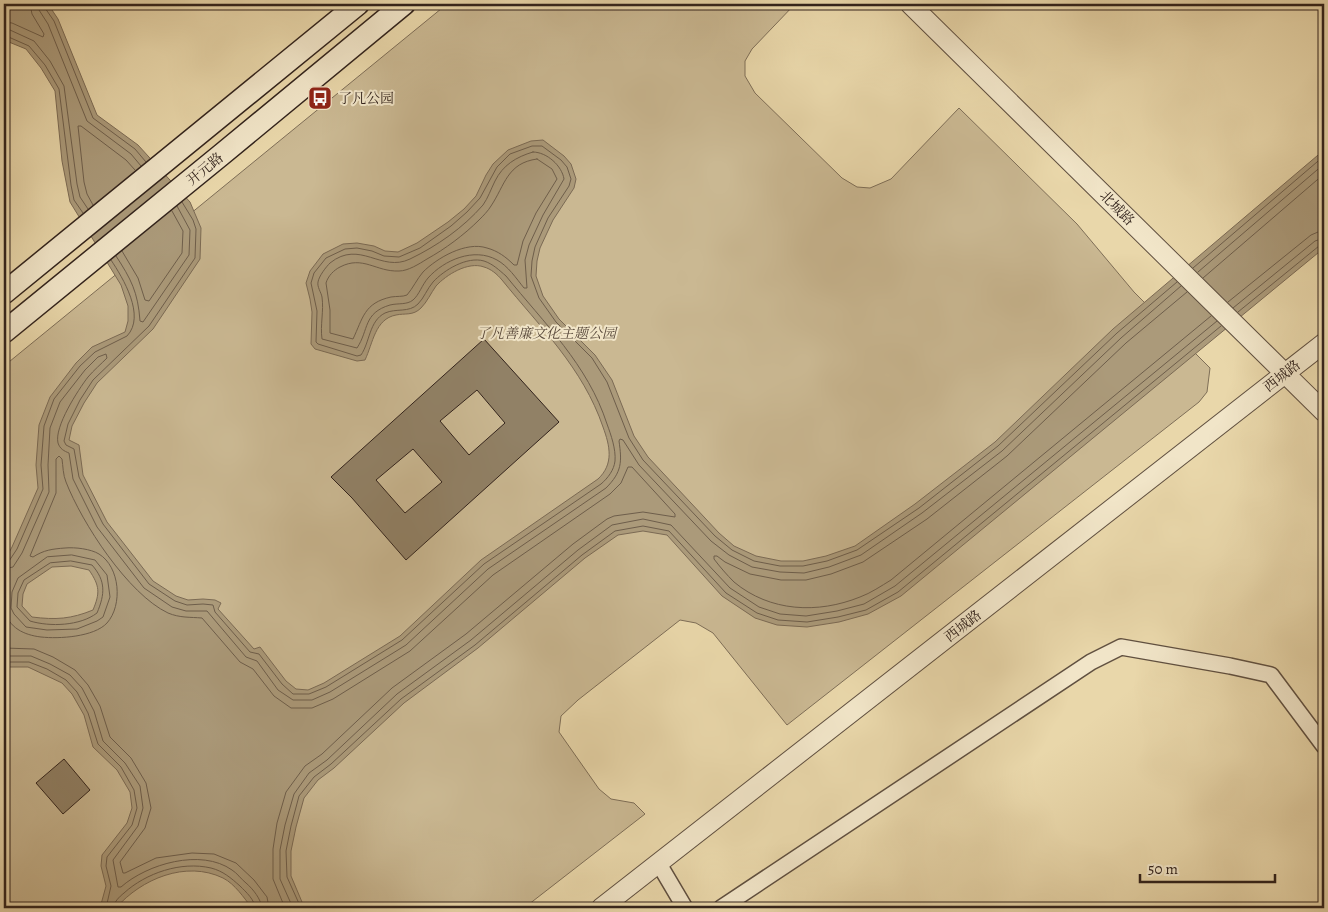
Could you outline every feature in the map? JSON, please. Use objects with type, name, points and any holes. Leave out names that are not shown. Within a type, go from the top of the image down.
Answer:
[{"type":"main road","points":[[4,294],[358,4]]},
{"type":"main road","name":"开元路","points":[[4,332],[404,4]]},
{"type":"street","name":"北城路","points":[[910,4],[1324,412]]},
{"type":"street","name":"西城路","points":[[601,908],[1324,343]]},
{"type":"street","points":[[721,908],[1091,662],[1121,647],[1271,675],[1324,746]]},
{"type":"street","points":[[658,864],[685,908]]},
{"type":"green space","name":"了凡善廉文化主题公园","points":[[447,4],[795,4],[752,49],[745,61],[745,76],[755,93],[842,178],[857,187],[870,188],[891,179],[959,108],[1077,224],[1134,292],[1210,368],[1207,392],[1199,402],[787,725],[713,633],[696,623],[680,620],[578,700],[561,716],[559,732],[599,789],[611,799],[634,803],[645,814],[524,908],[4,908],[4,366]]},
{"type":"water","points":[[4,4],[48,4],[58,19],[97,115],[138,145],[190,202],[201,228],[200,259],[153,329],[97,383],[72,426],[69,440],[79,445],[83,475],[107,522],[153,581],[176,596],[188,600],[215,600],[221,603],[218,609],[254,649],[260,647],[286,681],[296,689],[308,690],[324,683],[400,636],[481,560],[598,479],[607,467],[609,448],[603,427],[584,386],[559,349],[500,278],[487,268],[471,266],[458,270],[436,286],[418,311],[389,317],[383,321],[365,360],[357,361],[315,349],[311,344],[312,312],[306,283],[310,271],[323,254],[343,244],[357,243],[374,246],[385,251],[398,252],[417,243],[464,209],[476,196],[493,164],[508,150],[531,141],[543,140],[564,156],[571,164],[576,179],[574,188],[553,220],[540,248],[536,276],[543,296],[559,319],[595,355],[612,380],[634,436],[648,457],[719,533],[734,546],[756,556],[781,561],[803,561],[826,556],[855,546],[915,504],[995,442],[1113,329],[1324,150],[1324,248],[901,596],[868,614],[839,622],[807,627],[777,625],[755,618],[722,596],[667,535],[643,531],[618,535],[585,558],[478,648],[404,703],[334,768],[318,780],[304,798],[291,851],[291,876],[302,902],[307,908],[252,908],[239,892],[223,878],[209,873],[194,871],[165,875],[138,889],[116,908],[100,908],[106,886],[101,866],[102,855],[127,823],[132,808],[130,792],[117,770],[93,747],[84,715],[72,694],[62,683],[28,667],[4,667],[4,562],[38,488],[36,465],[39,425],[50,397],[76,363],[92,347],[125,332],[128,321],[128,306],[121,285],[70,202],[62,161],[55,91],[41,68],[26,49],[4,40]],"holes":[[[71,566],[89,570],[98,590],[93,610],[70,617],[49,618],[32,617],[22,606],[23,594],[27,584],[52,567]]]},
{"type":"building","points":[[484,339],[559,422],[406,560],[352,498],[331,477]],"holes":[[[477,390],[505,423],[469,455],[440,421]],[[413,449],[442,482],[405,513],[376,480]]]},
{"type":"building","points":[[64,759],[90,790],[63,814],[36,783]]},
{"type":"place","name":"了凡公园","points":[[320,98]]}]
